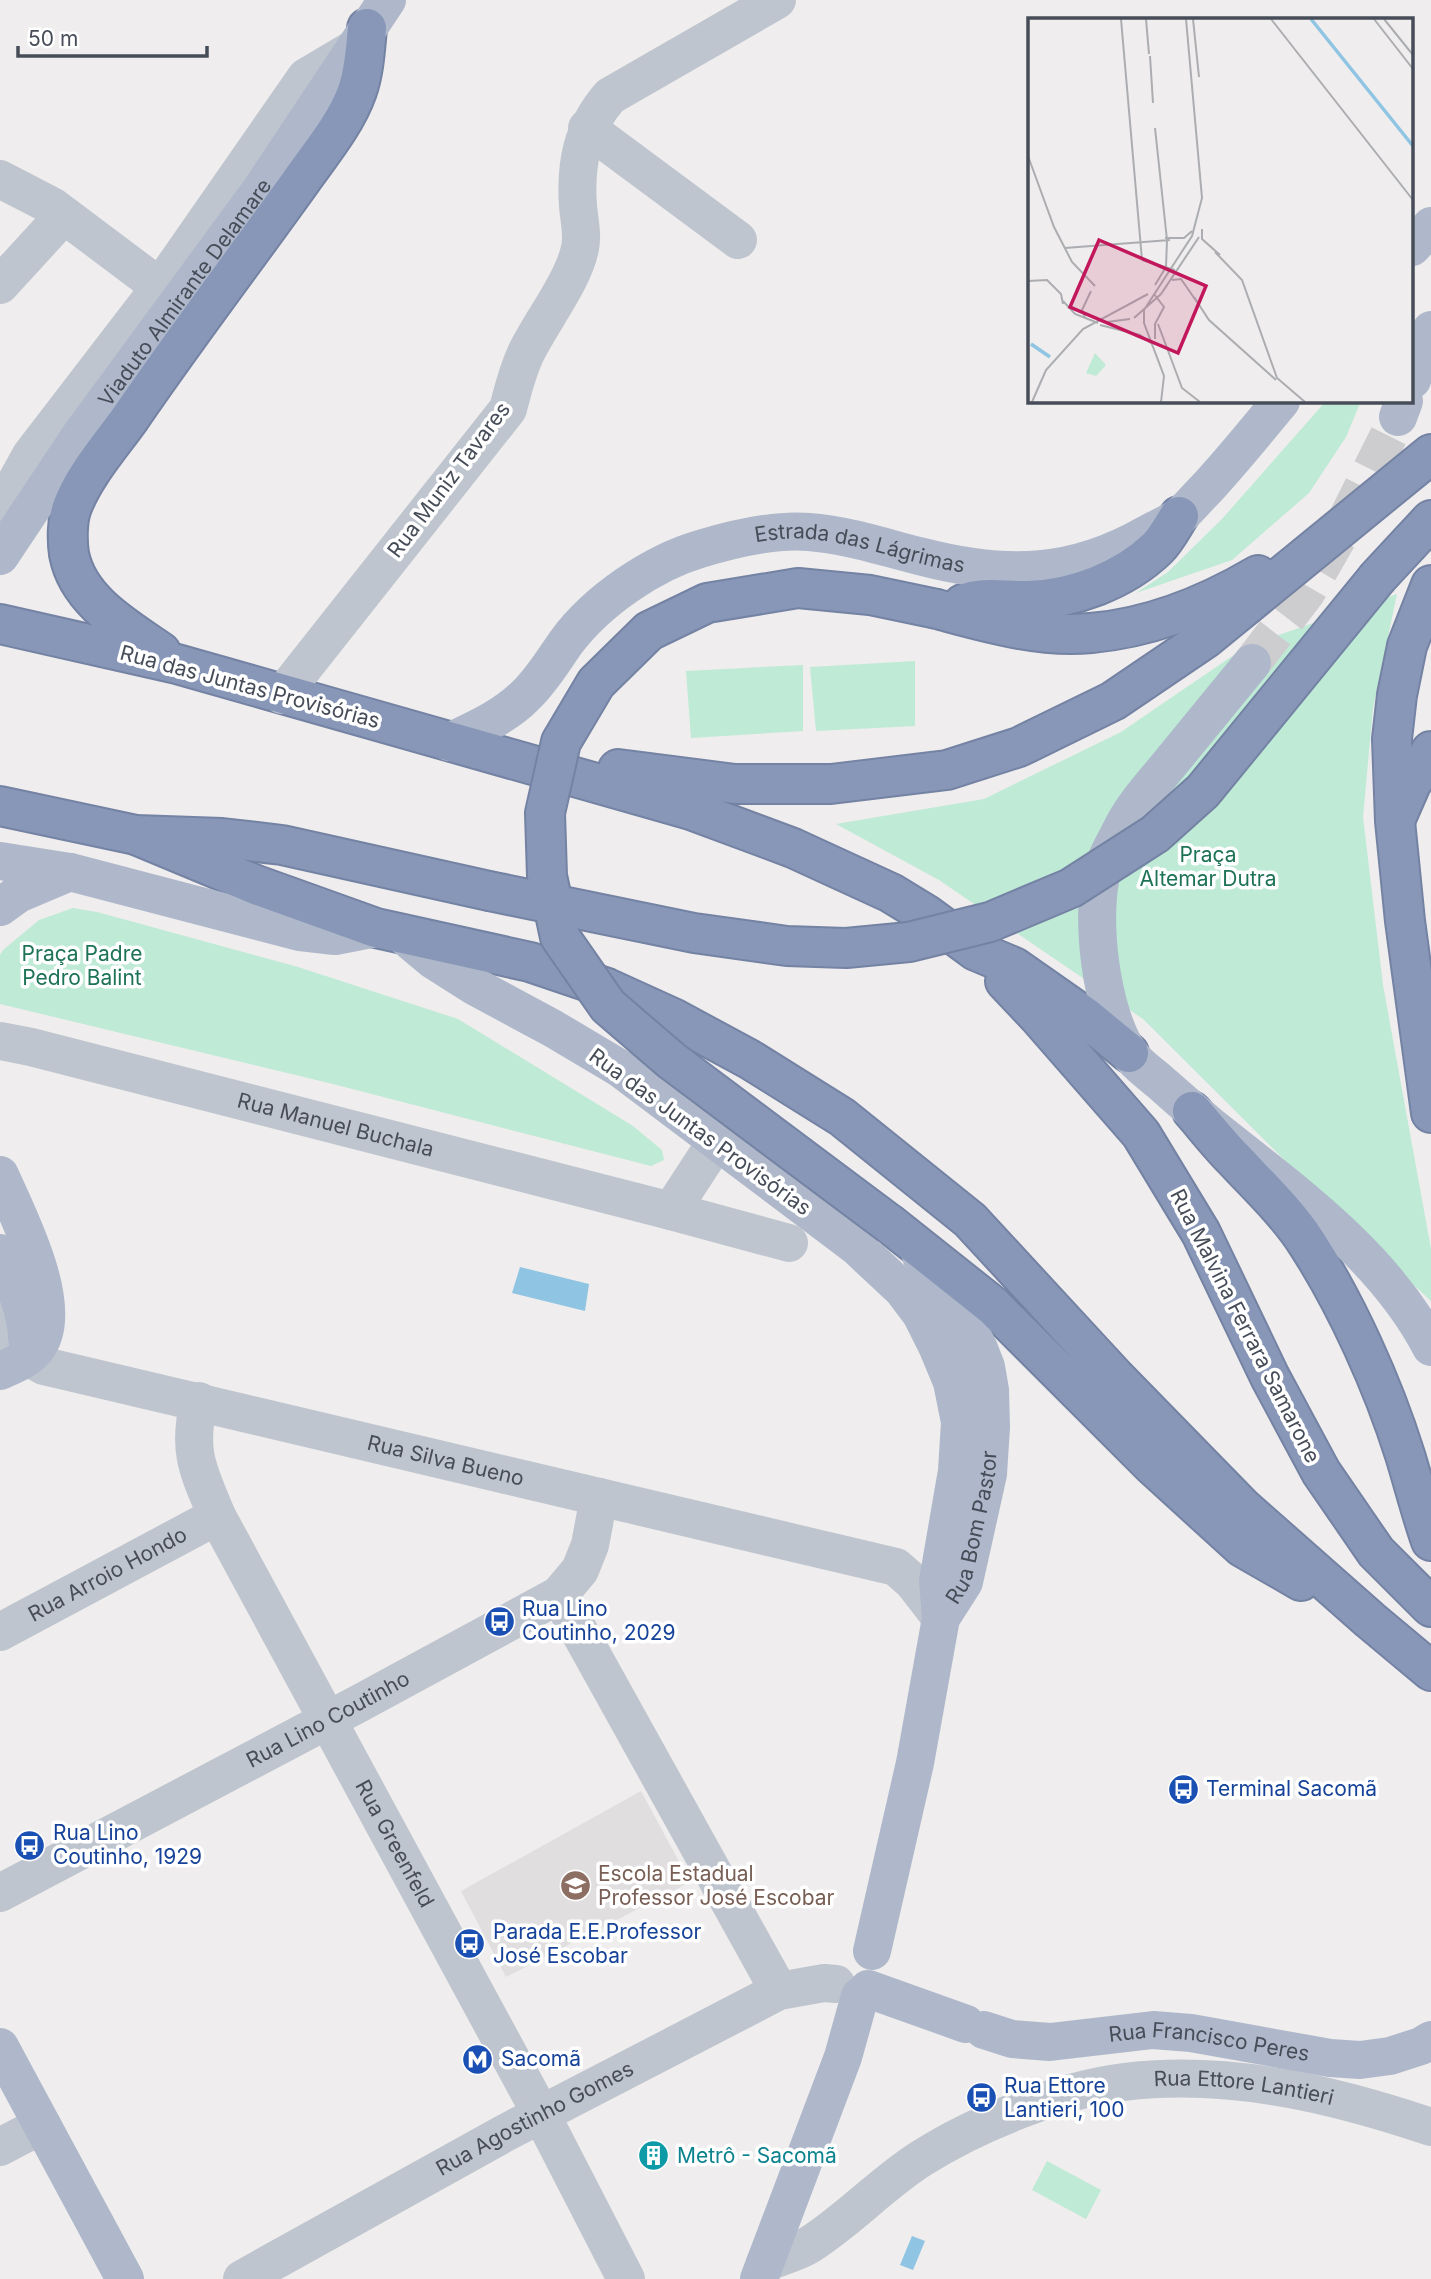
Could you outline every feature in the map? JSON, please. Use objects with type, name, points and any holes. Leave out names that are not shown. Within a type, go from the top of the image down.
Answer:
[{"type":"highway","points":[[177,663],[110,616],[88,594],[75,575],[69,554],[71,509],[80,490],[148,392],[229,283],[340,124],[357,93],[363,70],[361,39]]},
{"type":"highway","points":[[498,754],[735,784],[831,784],[947,770],[1019,747],[1113,701],[1206,638],[1354,520],[1431,454]]},
{"type":"highway","points":[[943,610],[983,599],[1046,600],[1071,595],[1109,580],[1139,562],[1157,547],[1179,516]]},
{"type":"highway","points":[[1354,520],[1246,582],[1196,607],[1142,625],[1090,634],[1005,626],[870,595],[798,587],[707,603],[649,631],[596,683],[561,742],[545,813],[547,876],[560,937],[608,1006],[672,1060],[900,1232],[993,1306],[1152,1465],[1242,1547],[1370,1620]]},
{"type":"highway","name":"Rua das Juntas Provisórias","points":[[0,806],[136,835],[222,838],[282,845],[694,933],[787,946],[846,948],[909,942],[990,922],[1071,888],[1155,834],[1203,791],[1378,576],[1431,520]]},
{"type":"highway","points":[[1431,585],[1407,646],[1397,695],[1392,740],[1395,821],[1408,947],[1431,1113]]},
{"type":"highway","name":"Rua das Juntas Provisórias","points":[[0,624],[177,663],[282,695],[498,754]]},
{"type":"highway","points":[[1395,821],[1410,784],[1431,751]]},
{"type":"highway","points":[[498,754],[691,810],[793,848],[891,893],[927,915],[976,951],[1014,967],[1084,1016],[1129,1053]]},
{"type":"highway","name":"Rua das Juntas Provisórias","points":[[136,835],[256,885],[389,931]]},
{"type":"highway","points":[[389,931],[530,962],[607,988],[673,1018],[750,1059],[842,1117],[970,1220],[1115,1377],[1242,1507],[1431,1671]]},
{"type":"highway","points":[[1408,947],[1431,1008]]},
{"type":"highway","name":"Rua Malvina Ferrara Samarone","points":[[976,951],[1038,1016],[1141,1134],[1201,1233],[1270,1377],[1321,1472],[1376,1552],[1431,1607]]},
{"type":"highway","points":[[1192,1111],[1283,1210],[1307,1242],[1334,1290],[1357,1335],[1405,1452],[1431,1541]]},
{"type":"main road","name":"Viaduto Almirante Delamare","points":[[0,556],[80,436],[260,191],[361,39]]},
{"type":"main road","points":[[1414,245],[1431,226]]},
{"type":"main road","points":[[1414,314],[1419,324],[1422,354]]},
{"type":"main road","name":"Estrada das Lágrimas","points":[[449,742],[488,723],[526,695],[568,640],[598,607],[620,589],[698,549],[776,533],[809,532],[866,542],[967,568],[1032,571],[1067,567],[1125,547],[1179,516],[1230,464],[1280,402]]},
{"type":"main road","points":[[1252,663],[1154,782],[1122,827],[1103,867],[1097,899],[1097,930],[1108,1005],[1129,1053],[1192,1111],[1327,1221],[1380,1275],[1424,1334]]},
{"type":"main road","points":[[0,860],[70,872],[300,932],[335,936],[389,931]]},
{"type":"main road","points":[[0,907],[18,894],[70,872]]},
{"type":"main road","name":"Rua das Juntas Provisórias","points":[[389,931],[474,986],[621,1069],[856,1246],[904,1290],[921,1314],[952,1382],[960,1422],[957,1471],[938,1581],[941,1618]]},
{"type":"main road","points":[[0,1175],[27,1233],[41,1277],[45,1308],[44,1337],[14,1364]]},
{"type":"main road","name":"Rua Bom Pastor","points":[[872,1951],[915,1763],[941,1618],[964,1582],[988,1474],[991,1427],[990,1390],[979,1349],[958,1308],[932,1269],[900,1232]]},
{"type":"main road","points":[[0,1253],[9,1305],[27,1331],[14,1364]]},
{"type":"main road","points":[[762,2271],[843,2057],[854,1990]]},
{"type":"main road","name":"Rua Francisco Peres","points":[[854,1990],[1012,2039],[1050,2042],[1153,2030],[1191,2033],[1330,2058],[1360,2060],[1390,2056],[1431,2040]]},
{"type":"main road","points":[[0,2046],[125,2279]]},
{"type":"street","points":[[738,240],[587,128],[610,96],[777,0]]},
{"type":"street","points":[[0,511],[31,455],[160,287],[306,77],[361,39]]},
{"type":"street","name":"Rua Muniz Tavares","points":[[282,695],[508,408],[526,352],[576,264],[581,245],[577,197],[581,153],[587,128]]},
{"type":"street","points":[[0,178],[40,198],[160,287]]},
{"type":"street","points":[[0,285],[64,215]]},
{"type":"street","name":"Rua Manuel Buchala","points":[[0,1041],[32,1047],[789,1243]]},
{"type":"street","points":[[671,1211],[716,1142]]},
{"type":"street","name":"Rua Silva Bueno","points":[[14,1364],[44,1366],[199,1401],[896,1567]]},
{"type":"street","name":"Rua Greenfeld","points":[[199,1401],[193,1426],[196,1464],[218,1516],[541,2114],[626,2279]]},
{"type":"street","name":"Rua Lino Coutinho","points":[[0,1893],[329,1720],[559,1595],[580,1570],[590,1545],[599,1497]]},
{"type":"street","name":"Rua Arroio Hondo","points":[[0,1632],[218,1516]]},
{"type":"street","points":[[941,1618],[928,1599],[896,1567],[931,1547],[947,1534]]},
{"type":"street","points":[[559,1595],[779,1991]]},
{"type":"street","name":"Rua Agostinho Gomes","points":[[242,2279],[541,2114],[779,1991],[824,1983],[854,1990]]},
{"type":"street","name":"Rua Ettore Lantieri","points":[[762,2271],[808,2246],[941,2146],[993,2121],[1080,2091],[1123,2082],[1165,2079],[1251,2084],[1305,2091],[1387,2112],[1431,2127]]},
{"type":"street","points":[[0,2147],[42,2125]]},
{"type":"shaded area","name":"Escola Estadual Professor José Escobar","points":[[641,1791],[690,1882],[506,1977],[461,1891]]},
{"type":"green space","points":[[1325,402],[1361,402],[1346,437],[1309,493],[1232,560],[1136,593],[1168,572],[1222,519]]},
{"type":"green space","name":"Praça Altemar Dutra","points":[[1397,594],[1373,708],[1363,817],[1383,985],[1431,1249],[1431,1301],[1360,1235],[1143,1019],[939,880],[836,824],[984,799],[1121,732],[1247,646]]},
{"type":"green space","points":[[915,661],[915,726],[816,731],[810,667]]},
{"type":"green space","points":[[803,665],[803,731],[691,738],[686,671]]},
{"type":"green space","name":"Praça Padre Pedro Balint","points":[[73,908],[97,912],[298,967],[458,1019],[633,1126],[662,1150],[664,1160],[651,1166],[333,1084],[0,1004],[0,955],[3,950],[39,920]]},
{"type":"green space","points":[[1047,2161],[1101,2190],[1086,2219],[1032,2190]]},
{"type":"water","points":[[520,1267],[589,1284],[585,1311],[512,1293]]},
{"type":"water","points":[[912,2236],[925,2241],[913,2270],[900,2265]]},
{"type":"tunnel","points":[[1252,663],[1306,593],[1338,537],[1398,417]]},
{"type":"place","name":"Rua Lino Coutinho, 2029","points":[[499,1621]]},
{"type":"place","name":"Terminal Sacomã","points":[[1183,1789]]},
{"type":"place","name":"Rua Lino Coutinho, 1929","points":[[30,1845]]},
{"type":"place","name":"Escola Estadual Professor José Escobar","points":[[575,1886]]},
{"type":"place","name":"Parada E.E.Professor José Escobar","points":[[470,1944]]},
{"type":"place","name":"Sacomã","points":[[478,2059]]},
{"type":"place","name":"Rua Ettore Lantieri, 100","points":[[981,2098]]},
{"type":"place","name":"Metrô - Sacomã","points":[[654,2156]]}]
